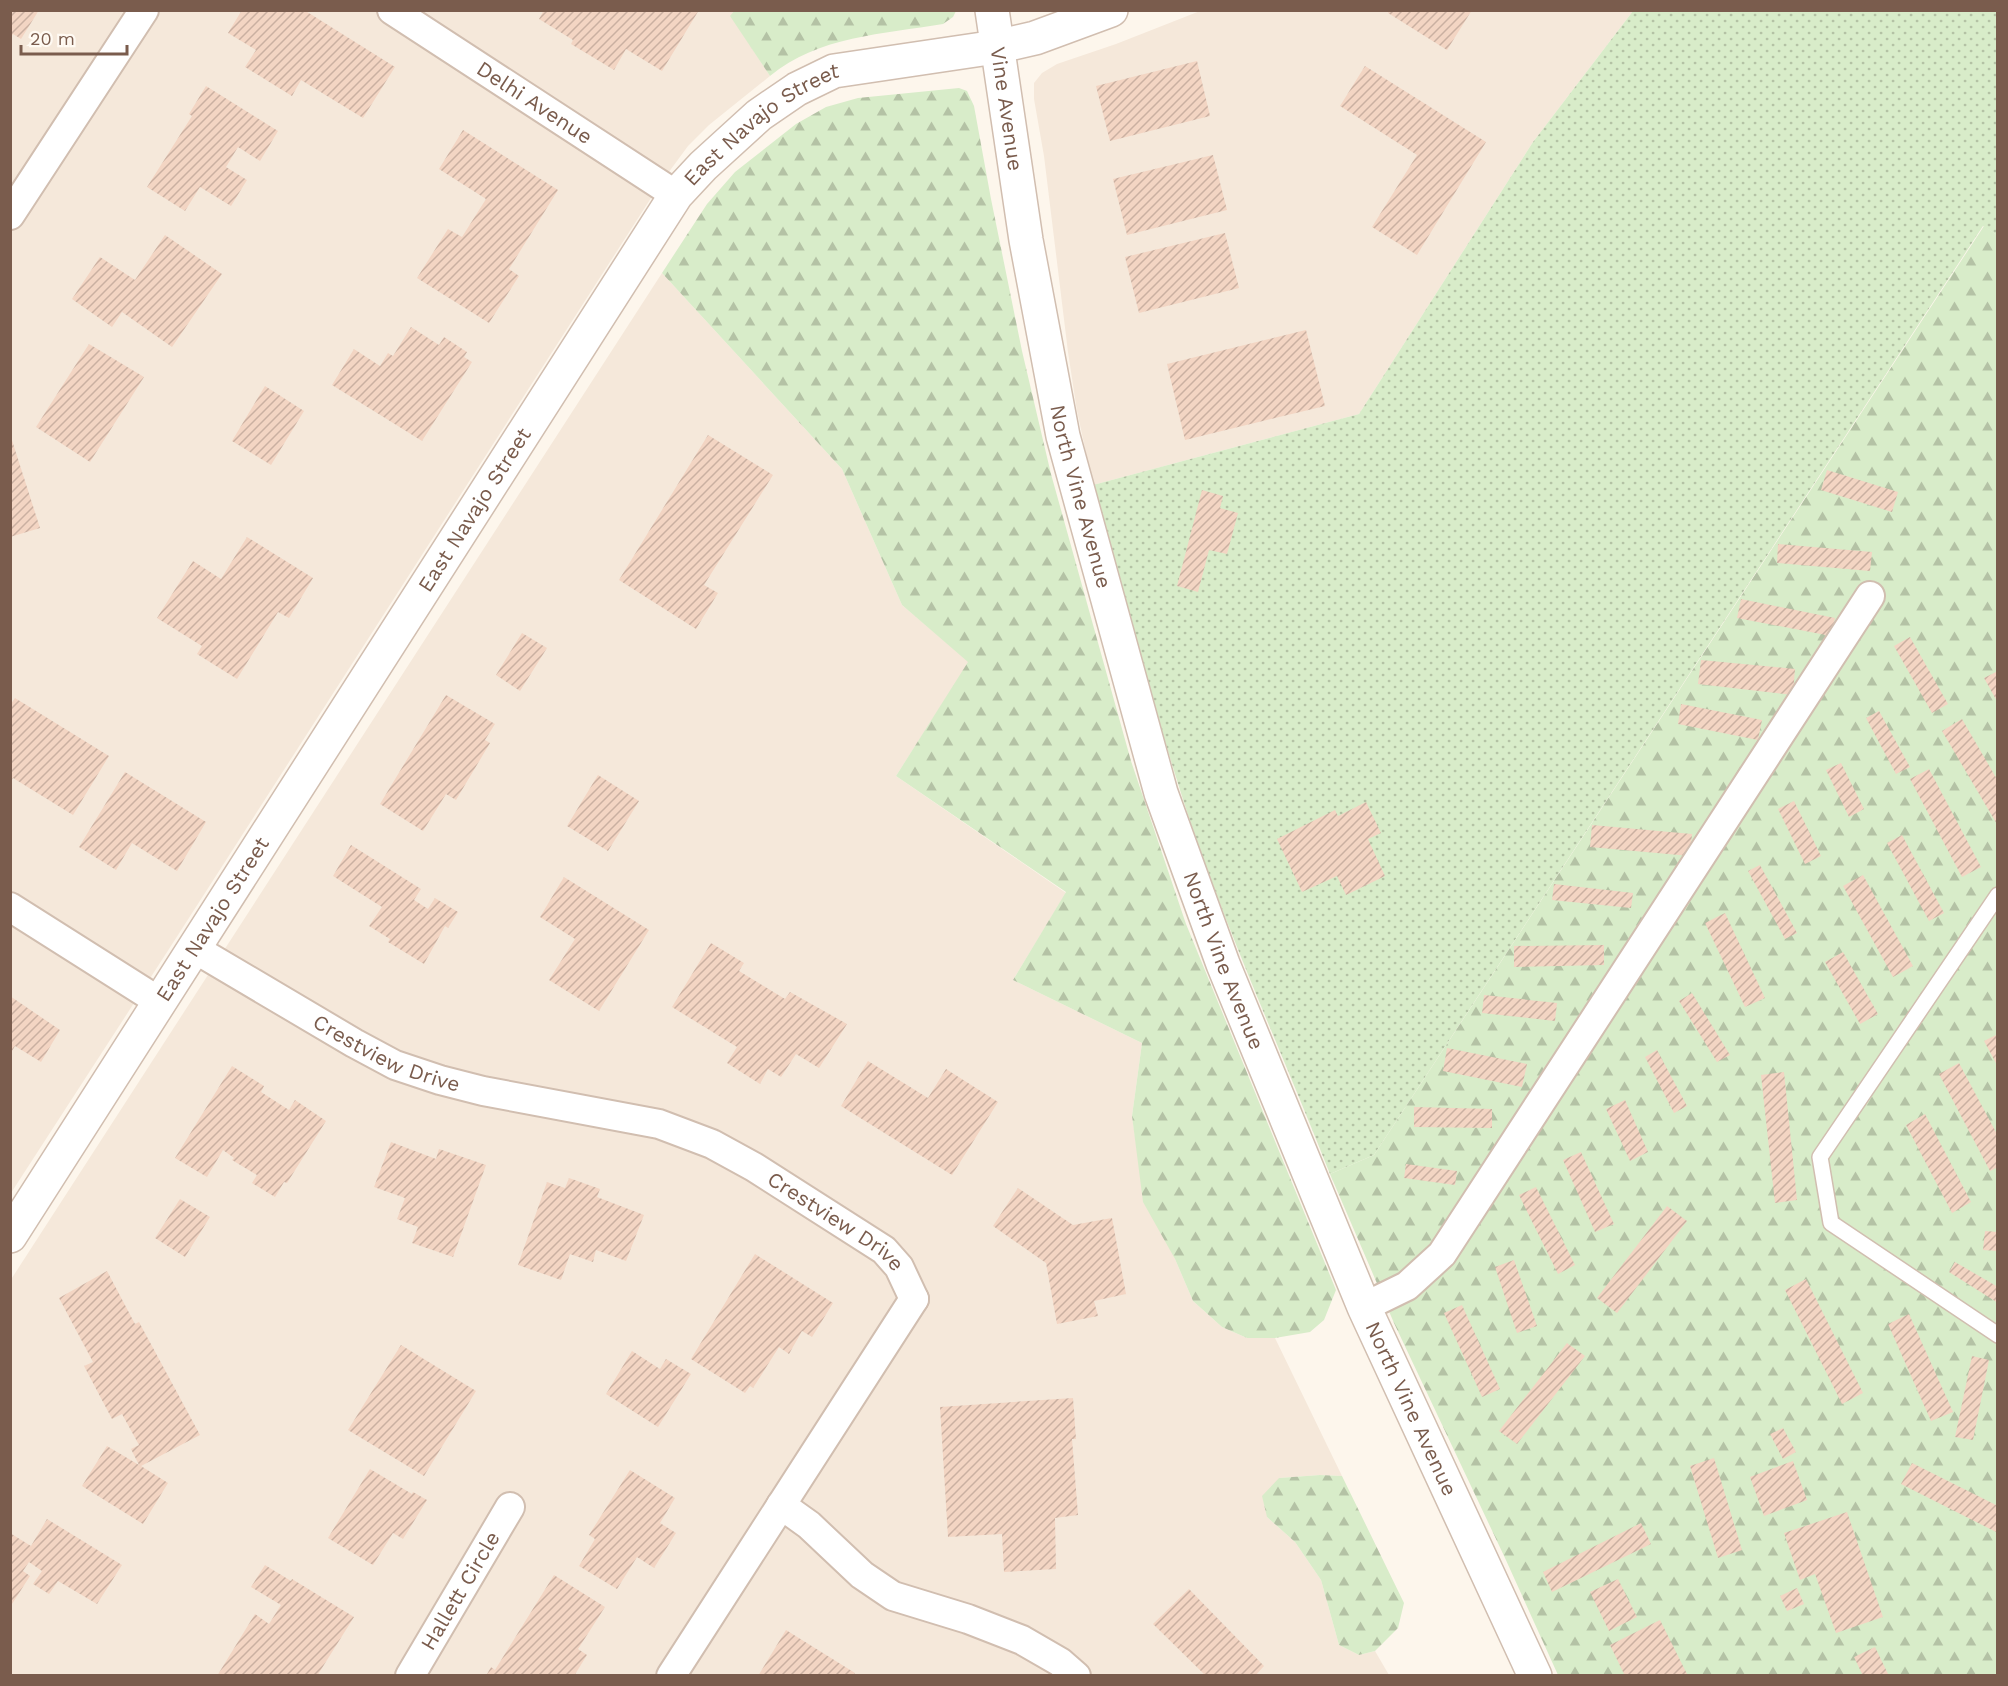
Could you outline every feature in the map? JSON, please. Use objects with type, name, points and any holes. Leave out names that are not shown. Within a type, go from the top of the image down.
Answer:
[{"type":"street","points":[[10,215],[144,10]]},
{"type":"street","name":"Delhi Avenue","points":[[392,10],[676,195]]},
{"type":"street","name":"Vine Avenue","points":[[992,10],[1021,208]]},
{"type":"street","name":"East Navajo Street","points":[[10,1236],[676,195],[703,166],[759,115],[797,89],[834,71],[996,47],[1035,38],[1111,10]]},
{"type":"street","name":"North Vine Avenue","points":[[1021,208],[1063,436],[1161,793],[1223,964],[1364,1306],[1535,1676]]},
{"type":"street","points":[[1364,1306],[1407,1286],[1442,1254],[1870,596]]},
{"type":"street","points":[[10,907],[160,1002]]},
{"type":"street","name":"Crestview Drive","points":[[195,949],[354,1044],[395,1065],[483,1091],[659,1124],[712,1144],[754,1167],[884,1250],[899,1267],[920,1299],[781,1505],[671,1676]]},
{"type":"street","points":[[781,1505],[809,1525],[862,1575],[893,1596],[968,1619],[1022,1640],[1060,1662],[1076,1676]]},
{"type":"street","name":"Hallett Circle","points":[[410,1676],[510,1507]]},
{"type":"lane","points":[[1998,895],[1820,1157],[1831,1223],[1998,1335]]},
{"type":"shaded area","points":[[11,11],[735,11],[731,16],[770,76],[709,125],[688,146],[660,184],[11,1193]]},
{"type":"shaded area","points":[[1200,11],[1633,11],[1533,142],[1359,414],[1093,485],[1077,411],[1068,352],[1044,156],[1034,99],[1034,83],[1042,73],[1057,64]]},
{"type":"shaded area","points":[[662,273],[842,469],[902,605],[969,662],[896,776],[1066,893],[1013,980],[1142,1043],[1132,1116],[1137,1150],[1175,1259],[1193,1301],[1222,1327],[1247,1338],[1275,1338],[1342,1476],[1279,1478],[1267,1517],[1295,1542],[1321,1580],[1339,1645],[1359,1655],[1375,1651],[1389,1675],[11,1675],[10,1281]]},
{"type":"green space","points":[[735,10],[956,11],[953,17],[943,24],[875,34],[809,52],[770,76],[730,16]]},
{"type":"green space","points":[[1633,11],[1997,11],[1997,235],[1983,226],[1374,1155],[1330,1174],[1239,952],[1189,818],[1151,694],[1093,485],[1359,414],[1533,142]]},
{"type":"green space","points":[[959,88],[967,91],[974,106],[1022,351],[1051,474],[1131,761],[1186,924],[1336,1290],[1324,1320],[1310,1332],[1275,1338],[1247,1338],[1222,1327],[1193,1301],[1175,1259],[1143,1202],[1132,1116],[1142,1043],[1013,980],[1066,892],[896,776],[968,662],[902,605],[842,469],[662,273],[707,204],[735,172],[796,124],[826,107],[858,98]]},
{"type":"green space","points":[[1984,226],[1997,235],[1997,1675],[1558,1675],[1394,1323],[1330,1174],[1374,1155]]},
{"type":"green space","points":[[1342,1476],[1404,1603],[1398,1628],[1375,1651],[1359,1655],[1339,1645],[1321,1580],[1295,1542],[1267,1517],[1262,1496],[1279,1478]]},
{"type":"building","points":[[10,10],[39,10],[21,39],[13,34],[10,39]]},
{"type":"building","points":[[242,10],[304,10],[395,67],[363,118],[301,80],[292,96],[245,67],[256,50],[228,33]]},
{"type":"building","points":[[544,10],[699,10],[662,71],[626,49],[614,70],[571,44],[573,40],[539,19]]},
{"type":"building","points":[[1390,10],[1472,10],[1447,50],[1388,13]]},
{"type":"building","points":[[1197,61],[1210,116],[1110,141],[1096,86]]},
{"type":"building","points":[[1365,66],[1486,142],[1417,255],[1372,227],[1417,155],[1340,106]]},
{"type":"building","points":[[206,86],[278,131],[260,161],[238,147],[226,167],[247,180],[231,206],[200,187],[185,211],[147,187],[192,116],[189,114]]},
{"type":"building","points":[[463,130],[558,190],[509,269],[519,276],[489,323],[417,278],[448,229],[462,237],[486,199],[439,169]]},
{"type":"building","points":[[1213,155],[1227,210],[1127,235],[1113,179]]},
{"type":"building","points":[[1225,233],[1239,288],[1139,313],[1125,257]]},
{"type":"building","points":[[165,235],[222,274],[172,347],[122,312],[112,327],[72,299],[100,257],[135,280]]},
{"type":"building","points":[[411,327],[439,345],[444,337],[467,352],[464,357],[472,362],[422,441],[332,385],[354,349],[380,366],[388,353],[393,356]]},
{"type":"building","points":[[1306,330],[1325,406],[1185,440],[1167,364]]},
{"type":"building","points":[[89,344],[144,377],[90,462],[36,427]]},
{"type":"building","points":[[265,386],[304,411],[271,465],[232,441]]},
{"type":"building","points":[[10,434],[40,528],[10,537]]},
{"type":"building","points":[[708,435],[773,475],[704,585],[718,593],[696,629],[619,580]]},
{"type":"building","points":[[1827,470],[1898,492],[1892,512],[1821,490]]},
{"type":"building","points":[[1202,490],[1223,496],[1220,508],[1238,513],[1227,554],[1209,550],[1198,592],[1177,586]]},
{"type":"building","points":[[247,537],[313,578],[289,618],[278,612],[237,679],[197,654],[202,646],[157,618],[193,561],[221,579]]},
{"type":"building","points":[[1778,544],[1872,552],[1870,571],[1777,563]]},
{"type":"building","points":[[1741,599],[1835,618],[1831,636],[1737,618]]},
{"type":"building","points":[[522,633],[547,648],[520,691],[496,675]]},
{"type":"building","points":[[1910,637],[1948,704],[1932,713],[1894,646]]},
{"type":"building","points":[[1701,660],[1795,669],[1793,695],[1698,684]]},
{"type":"building","points":[[1998,671],[1998,703],[1984,678]]},
{"type":"building","points":[[446,695],[495,724],[485,740],[490,743],[456,800],[446,794],[423,831],[380,804]]},
{"type":"building","points":[[15,698],[109,756],[73,815],[13,778],[10,783],[10,705]]},
{"type":"building","points":[[1681,704],[1762,720],[1758,740],[1678,724]]},
{"type":"building","points":[[1879,711],[1910,767],[1896,774],[1866,718]]},
{"type":"building","points":[[1962,719],[1998,781],[1998,826],[1942,731]]},
{"type":"building","points":[[1841,763],[1864,809],[1849,817],[1826,770]]},
{"type":"building","points":[[1929,769],[1981,867],[1962,877],[1910,779]]},
{"type":"building","points":[[125,772],[206,822],[177,871],[132,843],[116,870],[79,847]]},
{"type":"building","points":[[598,775],[639,801],[608,851],[567,826]]},
{"type":"building","points":[[1794,801],[1821,856],[1805,864],[1778,809]]},
{"type":"building","points":[[1366,802],[1381,833],[1368,839],[1385,876],[1346,895],[1337,876],[1302,892],[1277,839],[1335,810],[1338,816]]},
{"type":"building","points":[[1592,825],[1692,834],[1690,856],[1590,847]]},
{"type":"building","points":[[1902,835],[1944,913],[1929,921],[1887,843]]},
{"type":"building","points":[[351,845],[421,889],[414,900],[428,909],[435,898],[458,912],[448,928],[445,926],[424,964],[388,942],[390,939],[369,926],[382,907],[333,876]]},
{"type":"building","points":[[1760,865],[1797,933],[1785,939],[1748,871]]},
{"type":"building","points":[[1863,875],[1913,966],[1893,977],[1843,886]]},
{"type":"building","points":[[564,877],[649,930],[599,1011],[549,980],[575,939],[540,917]]},
{"type":"building","points":[[1554,884],[1633,893],[1631,908],[1552,900]]},
{"type":"building","points":[[1725,913],[1765,998],[1745,1007],[1705,923]]},
{"type":"building","points":[[711,943],[744,963],[739,971],[785,999],[790,992],[847,1024],[819,1068],[796,1054],[781,1077],[768,1069],[760,1084],[727,1063],[737,1047],[672,1007]]},
{"type":"building","points":[[1604,945],[1604,965],[1514,967],[1514,946]]},
{"type":"building","points":[[1843,952],[1878,1014],[1860,1024],[1825,962]]},
{"type":"building","points":[[1692,993],[1730,1055],[1717,1062],[1679,1001]]},
{"type":"building","points":[[1484,995],[1557,1003],[1555,1021],[1482,1013]]},
{"type":"building","points":[[10,996],[60,1030],[41,1062],[15,1046],[10,1054]]},
{"type":"building","points":[[1998,1034],[1998,1067],[1984,1041]]},
{"type":"building","points":[[1447,1048],[1527,1064],[1522,1087],[1443,1071]]},
{"type":"building","points":[[1657,1050],[1687,1106],[1674,1113],[1645,1057]]},
{"type":"building","points":[[868,1061],[928,1098],[946,1069],[998,1102],[952,1175],[841,1106]]},
{"type":"building","points":[[1959,1063],[1998,1136],[1998,1167],[1990,1171],[1939,1074]]},
{"type":"building","points":[[232,1066],[264,1086],[261,1092],[289,1110],[295,1100],[326,1121],[287,1183],[284,1182],[275,1197],[252,1183],[257,1175],[232,1160],[234,1158],[223,1150],[207,1177],[175,1158]]},
{"type":"building","points":[[1784,1072],[1797,1200],[1775,1203],[1761,1075]]},
{"type":"building","points":[[1625,1100],[1648,1152],[1630,1161],[1606,1109]]},
{"type":"building","points":[[1414,1107],[1492,1109],[1492,1128],[1414,1127]]},
{"type":"building","points":[[1925,1114],[1971,1202],[1952,1213],[1906,1125]]},
{"type":"building","points":[[391,1142],[436,1159],[439,1149],[486,1165],[453,1257],[412,1243],[418,1227],[397,1219],[405,1198],[374,1187]]},
{"type":"building","points":[[1581,1152],[1614,1224],[1595,1232],[1563,1160]]},
{"type":"building","points":[[1406,1164],[1457,1171],[1455,1185],[1404,1178]]},
{"type":"building","points":[[569,1178],[600,1189],[597,1197],[644,1215],[626,1261],[596,1250],[593,1262],[570,1254],[561,1280],[518,1265],[547,1182],[565,1188]]},
{"type":"building","points":[[1536,1187],[1575,1265],[1558,1274],[1519,1195]]},
{"type":"building","points":[[1018,1188],[1073,1225],[1112,1218],[1126,1294],[1094,1301],[1098,1316],[1057,1324],[1046,1263],[993,1226]]},
{"type":"building","points":[[180,1199],[210,1217],[185,1257],[155,1238]]},
{"type":"building","points":[[1667,1206],[1687,1221],[1617,1313],[1597,1298]]},
{"type":"building","points":[[1985,1231],[1998,1232],[1998,1251],[1983,1250]]},
{"type":"building","points":[[755,1254],[833,1303],[812,1337],[802,1331],[789,1354],[779,1347],[753,1388],[750,1386],[745,1393],[691,1359]]},
{"type":"building","points":[[1514,1260],[1537,1326],[1517,1333],[1495,1267]]},
{"type":"building","points":[[1955,1262],[1998,1287],[1998,1303],[1949,1272]]},
{"type":"building","points":[[107,1271],[135,1324],[139,1322],[200,1435],[141,1466],[168,1483],[143,1524],[82,1486],[107,1446],[139,1465],[131,1449],[139,1445],[122,1414],[112,1419],[84,1366],[93,1362],[59,1298]]},
{"type":"building","points":[[1806,1279],[1863,1393],[1842,1404],[1785,1290]]},
{"type":"building","points":[[1462,1305],[1500,1389],[1482,1397],[1444,1313]]},
{"type":"building","points":[[1909,1314],[1953,1412],[1931,1421],[1888,1324]]},
{"type":"building","points":[[1567,1343],[1585,1356],[1517,1444],[1499,1431]]},
{"type":"building","points":[[401,1345],[476,1391],[424,1476],[348,1430]]},
{"type":"building","points":[[632,1351],[660,1369],[666,1359],[691,1374],[658,1427],[606,1394]]},
{"type":"building","points":[[1972,1356],[1989,1360],[1973,1440],[1955,1437]]},
{"type":"building","points":[[1073,1398],[1076,1439],[1072,1439],[1078,1515],[1055,1518],[1056,1569],[1004,1572],[1002,1534],[948,1537],[940,1407]]},
{"type":"building","points":[[1783,1428],[1796,1452],[1783,1459],[1770,1434]]},
{"type":"building","points":[[1714,1458],[1742,1550],[1718,1558],[1690,1466]]},
{"type":"building","points":[[1793,1461],[1807,1500],[1764,1516],[1750,1477]]},
{"type":"building","points":[[1912,1463],[1998,1506],[1998,1533],[1901,1484]]},
{"type":"building","points":[[370,1469],[412,1494],[413,1492],[427,1500],[403,1539],[393,1533],[373,1565],[328,1538]]},
{"type":"building","points":[[630,1470],[675,1498],[660,1523],[676,1533],[654,1568],[637,1557],[617,1589],[579,1566],[595,1539],[589,1535]]},
{"type":"building","points":[[1847,1512],[1883,1617],[1836,1633],[1815,1574],[1800,1580],[1784,1533]]},
{"type":"building","points":[[47,1519],[122,1565],[97,1604],[58,1581],[49,1594],[33,1584],[42,1571],[29,1562],[23,1571],[30,1576],[10,1607],[10,1533],[31,1546]]},
{"type":"building","points":[[1641,1523],[1651,1544],[1552,1592],[1543,1572]]},
{"type":"building","points":[[265,1565],[354,1617],[317,1676],[217,1676],[255,1614],[269,1624],[281,1605],[251,1587]]},
{"type":"building","points":[[554,1575],[605,1607],[578,1649],[587,1655],[574,1676],[486,1676],[491,1667],[495,1670]]},
{"type":"building","points":[[1618,1579],[1637,1617],[1609,1631],[1590,1592]]},
{"type":"building","points":[[1797,1588],[1804,1604],[1787,1611],[1780,1596]]},
{"type":"building","points":[[1189,1589],[1264,1666],[1255,1676],[1206,1676],[1153,1624]]},
{"type":"building","points":[[1660,1620],[1688,1676],[1625,1676],[1610,1645]]},
{"type":"building","points":[[786,1630],[855,1673],[853,1676],[758,1676]]},
{"type":"building","points":[[1875,1647],[1889,1676],[1863,1676],[1854,1657]]}]
